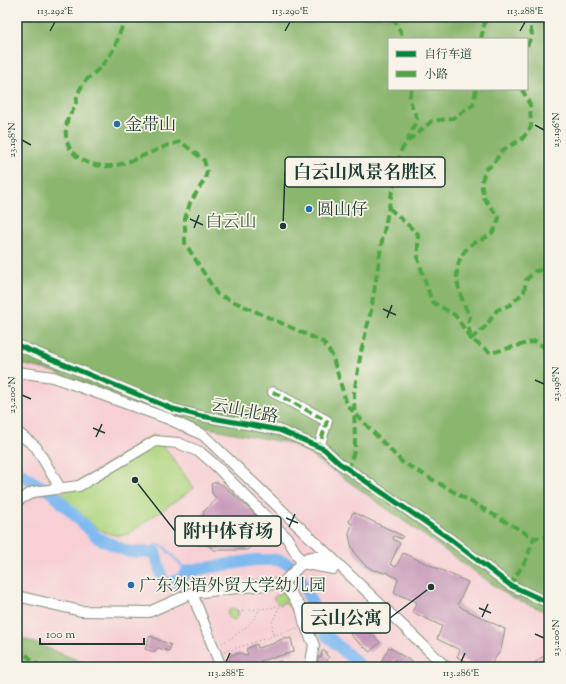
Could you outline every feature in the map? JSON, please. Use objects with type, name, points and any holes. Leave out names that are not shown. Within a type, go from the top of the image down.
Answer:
[{"type":"street","name":"云山北路","points":[[17,346],[173,409],[252,426],[279,430],[324,449],[339,463],[450,539],[510,585],[549,603]]},
{"type":"street","points":[[17,372],[53,377],[169,419],[202,435],[353,576],[441,665]]},
{"type":"street","points":[[273,392],[327,421],[319,447]]},
{"type":"street","points":[[169,419],[173,409]]},
{"type":"street","points":[[17,432],[36,447],[60,488]]},
{"type":"street","points":[[17,501],[33,492],[79,486],[155,441],[178,442],[200,452],[214,464],[287,538],[302,563],[331,568],[353,576]]},
{"type":"street","points":[[17,596],[81,611],[149,612],[192,592],[283,583],[302,563],[311,556],[318,557],[344,568]]},
{"type":"street","points":[[283,583],[301,608],[314,645],[310,662],[312,667]]},
{"type":"street","points":[[192,592],[221,667]]},
{"type":"path","points":[[238,612],[271,608],[280,605],[272,623],[273,634]]},
{"type":"path","points":[[215,651],[236,636],[256,617],[259,609]]},
{"type":"path","points":[[215,651],[306,625]]},
{"type":"shaded area","points":[[17,363],[52,371],[192,425],[293,444],[334,471],[509,596],[549,613],[549,667],[95,667],[17,636]]},
{"type":"green space","name":"白云山","points":[[17,17],[549,17],[549,613],[509,596],[334,471],[293,444],[192,425],[52,371],[17,363]]},
{"type":"green space","points":[[155,434],[194,488],[128,534],[118,535],[99,529],[82,516],[60,494]]},
{"type":"green space","points":[[287,588],[300,606],[293,611],[284,602],[280,605],[273,598]]},
{"type":"green space","points":[[231,609],[235,609],[237,610],[237,618],[231,619],[228,616],[228,612]]},
{"type":"green space","points":[[17,636],[95,667],[17,667]]},
{"type":"building","points":[[216,482],[223,485],[274,532],[274,540],[271,543],[264,543],[260,539],[247,550],[214,550],[208,545],[199,545],[194,538],[205,525],[201,520],[204,516],[203,512],[217,499],[212,493],[211,484]]},
{"type":"building","points":[[353,512],[403,536],[401,539],[394,536],[393,539],[400,543],[390,564],[396,567],[403,553],[468,582],[458,604],[462,608],[505,629],[501,650],[489,667],[478,667],[457,657],[460,650],[437,639],[442,626],[412,612],[417,602],[394,593],[398,579],[386,572],[375,571],[365,565],[356,555],[351,545],[349,534],[352,524],[349,522]]},
{"type":"building","points":[[361,625],[380,642],[370,652],[350,635]]},
{"type":"building","points":[[150,636],[171,645],[169,651],[158,648],[154,652],[145,649]]},
{"type":"building","points":[[286,637],[286,639],[291,638],[294,652],[260,661],[263,666],[281,661],[283,667],[231,667],[229,660],[231,655],[240,653],[246,655],[248,654],[246,649],[257,644],[258,648],[272,644]]},
{"type":"building","points":[[389,647],[420,667],[408,667],[395,659],[390,667],[387,667],[381,662]]},
{"type":"building","points":[[322,651],[326,651],[326,655],[329,657],[326,663],[331,664],[330,667],[317,667],[318,657],[321,657]]},
{"type":"building","points":[[549,656],[549,667],[536,667],[533,664],[542,657]]},
{"type":"waterway","points":[[17,470],[33,482],[51,492],[98,538],[129,552],[155,552],[164,585],[181,579],[187,571],[255,560],[277,560],[289,564],[301,579],[326,635],[362,667]]},
{"type":"waterway","points":[[155,552],[155,545],[163,546],[187,571]]},
{"type":"marked path","points":[[129,17],[121,29],[112,52],[101,67],[84,83],[78,95],[75,106],[69,116],[66,131],[69,147],[73,153],[79,158],[94,165],[113,166],[122,164],[171,144],[181,142],[204,160],[207,171],[205,179],[190,203],[185,219],[185,243],[217,294],[323,342],[332,355],[347,405],[402,462],[534,538],[549,537]]},
{"type":"marked path","points":[[393,17],[404,38]]},
{"type":"marked path","points":[[481,38],[485,21],[489,17]]},
{"type":"marked path","points":[[528,44],[532,35],[529,17]]},
{"type":"marked path","points":[[348,470],[355,448],[354,393],[361,352],[371,311],[382,241],[400,152],[407,142],[417,119],[409,98],[412,90]]},
{"type":"marked path","points":[[408,141],[432,121],[453,118],[473,105],[476,90]]},
{"type":"marked path","points":[[522,90],[530,105],[531,127],[522,139],[503,150],[492,165],[486,169],[481,183],[484,198],[499,218],[496,227],[489,236],[472,244],[459,260],[457,279],[462,298],[470,317],[468,323],[471,339],[486,326],[497,310],[510,305],[524,292],[526,280],[535,271],[549,269]]},
{"type":"marked path","points":[[389,208],[418,234],[418,259],[432,302],[455,315],[471,339],[491,353],[535,341],[549,350]]},
{"type":"marked path","points":[[273,392],[327,421],[319,447]]},
{"type":"marked path","points":[[510,585],[526,560],[534,538]]},
{"type":"marked path","points":[[17,647],[40,667]]},
{"type":"cycle path","points":[[17,345],[173,409],[201,416],[279,430],[324,449],[339,463],[450,539],[510,585],[549,603]]},
{"type":"place","name":"金带山","points":[[117,124]]},
{"type":"place","name":"圆山仔","points":[[309,209]]},
{"type":"place","name":"白云山风景名胜区","points":[[283,226]]},
{"type":"place","name":"附中体育场","points":[[135,480]]},
{"type":"place","name":"广东外语外贸大学幼儿园","points":[[131,585]]},
{"type":"place","name":"云山公寓","points":[[431,587]]}]
